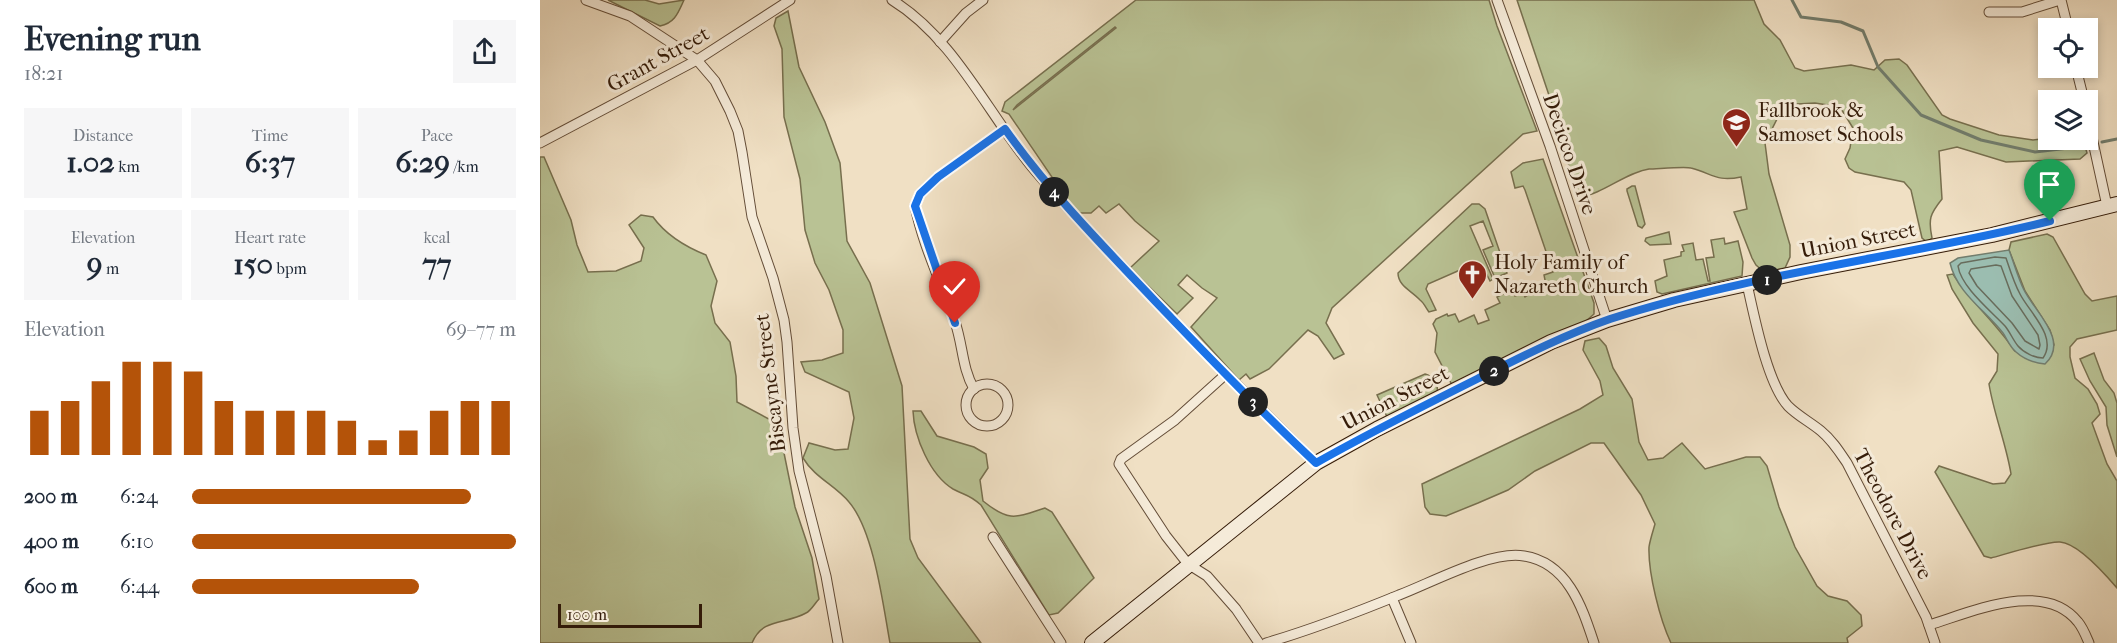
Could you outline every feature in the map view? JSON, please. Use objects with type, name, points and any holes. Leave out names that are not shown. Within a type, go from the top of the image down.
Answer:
[{"type":"street","name":"Biscayne Street","points":[[586,0],[630,16],[697,60],[715,81],[738,131],[752,217],[773,278],[784,320],[799,471],[826,576],[838,643]]},
{"type":"street","name":"Grant Street","points":[[540,143],[697,60],[790,0]]},
{"type":"street","points":[[892,0],[910,11],[940,42],[1030,164],[1072,214],[1226,374],[1316,463]]},
{"type":"street","points":[[940,42],[966,13],[983,0]]},
{"type":"street","name":"Decicco Drive","points":[[1497,0],[1550,146],[1607,320]]},
{"type":"street","points":[[1989,12],[2022,12],[2061,0],[2066,18]]},
{"type":"street","points":[[974,389],[968,379],[955,323],[915,206],[920,194],[938,177],[1005,129]]},
{"type":"street","points":[[2097,150],[2112,205]]},
{"type":"street","name":"Union Street","points":[[1092,643],[1316,463],[1377,429],[1551,342],[1607,320],[1674,300],[1801,272],[1992,235],[2112,205]]},
{"type":"street","name":"Theodore Drive","points":[[1748,284],[1775,384],[1786,403],[1820,430],[1842,454],[1929,625],[1935,643]]},
{"type":"street","points":[[1226,374],[1175,420],[1121,459],[1119,464],[1166,536],[1188,564],[1207,576],[1236,609],[1258,643]]},
{"type":"street","points":[[991,384],[1003,391],[1008,411],[1000,422],[986,426],[969,416],[966,403],[974,389],[991,384]]},
{"type":"street","points":[[993,537],[1061,643]]},
{"type":"street","points":[[1266,643],[1503,555],[1524,556],[1544,564],[1562,577],[1575,593],[1594,643]]},
{"type":"street","points":[[1392,598],[1411,643]]},
{"type":"street","points":[[1929,625],[2020,599],[2042,601],[2062,608],[2078,622],[2089,643]]},
{"type":"green space","points":[[608,0],[645,0],[659,4],[684,0],[673,20],[660,26]]},
{"type":"green space","points":[[1136,0],[1489,0],[1537,131],[1523,134],[1332,308],[1326,323],[1344,354],[1334,359],[1318,336],[1308,330],[1269,369],[1250,379],[1246,374],[1239,380],[1191,327],[1217,298],[1187,275],[1178,285],[1193,298],[1177,314],[1130,268],[1159,241],[1119,204],[1106,213],[1099,206],[1091,213],[1080,213],[1073,208],[1009,114],[1002,111],[1005,102]],"holes":[[[1116,28],[1013,110],[1017,105]]]},
{"type":"green space","points":[[1517,0],[1754,0],[1764,24],[1780,40],[1795,68],[1804,71],[1851,65],[1874,70],[1885,60],[1899,59],[1907,65],[1942,115],[1950,119],[1999,135],[2038,139],[2038,150],[2086,150],[2087,153],[2080,159],[2006,162],[1957,147],[1939,151],[1942,199],[1931,217],[1932,238],[1927,242],[1922,238],[1911,190],[1904,182],[1855,172],[1849,168],[1845,159],[1850,148],[1853,128],[1840,107],[1815,103],[1797,104],[1780,113],[1765,143],[1769,174],[1790,245],[1790,257],[1785,268],[1764,272],[1752,258],[1734,212],[1747,209],[1741,177],[1720,178],[1688,167],[1649,169],[1640,171],[1597,192],[1579,197],[1575,191],[1559,125]]},
{"type":"green space","points":[[788,11],[799,67],[825,122],[840,163],[847,241],[870,283],[902,386],[910,539],[918,558],[981,643],[890,643],[881,589],[871,549],[858,515],[849,502],[813,471],[803,458],[809,443],[835,450],[848,449],[854,418],[849,392],[805,372],[801,362],[822,360],[843,353],[843,330],[829,290],[815,263],[805,230],[800,179],[784,117],[782,49],[774,26],[776,18]]},
{"type":"green space","points":[[540,157],[544,157],[571,220],[577,245],[588,272],[616,271],[641,261],[644,248],[629,225],[641,215],[653,217],[677,240],[706,255],[717,281],[711,306],[715,323],[730,342],[736,376],[737,402],[780,425],[795,507],[812,558],[819,599],[806,613],[768,625],[762,629],[752,643],[540,643]]},
{"type":"green space","points":[[1543,159],[1594,303],[1594,314],[1586,321],[1452,385],[1435,352],[1437,333],[1433,324],[1436,319],[1447,314],[1448,316],[1455,314],[1459,322],[1474,315],[1478,324],[1489,320],[1485,310],[1500,303],[1497,297],[1513,289],[1515,296],[1523,293],[1525,297],[1528,295],[1527,292],[1546,285],[1544,275],[1553,272],[1525,190],[1523,186],[1515,188],[1511,172],[1523,163]]},
{"type":"green space","points":[[1635,186],[1645,224],[1642,228],[1638,226],[1627,191]]},
{"type":"green space","points":[[1472,204],[1479,204],[1485,209],[1507,273],[1495,278],[1483,250],[1493,246],[1483,221],[1470,226],[1493,279],[1490,281],[1486,273],[1472,280],[1468,271],[1462,273],[1460,270],[1428,284],[1426,289],[1436,310],[1429,312],[1421,301],[1403,285],[1398,273]]},
{"type":"green space","points":[[1669,232],[1671,244],[1650,245],[1645,241],[1646,238]]},
{"type":"green space","points":[[2047,234],[2053,237],[2085,294],[2092,301],[2117,296],[2117,330],[2077,339],[2070,347],[2070,357],[2075,378],[2088,389],[2097,404],[2100,414],[2092,423],[2107,464],[2117,481],[2117,588],[2083,553],[2060,542],[1991,558],[1984,556],[1935,472],[1939,466],[1993,484],[2005,483],[2011,474],[1989,384],[1997,371],[1998,354],[1973,323],[1952,289],[1947,275],[1953,274],[2015,351],[2054,345],[2050,330],[2025,291],[2009,250],[2011,242]]},
{"type":"green space","points":[[1724,238],[1725,244],[1738,241],[1743,262],[1742,276],[1662,294],[1657,292],[1655,281],[1667,276],[1664,260],[1681,256],[1681,252],[1684,251],[1682,245],[1693,243],[1696,260],[1703,259],[1708,281],[1710,281],[1706,258],[1714,257],[1711,240]]},
{"type":"green space","points":[[1599,338],[1606,346],[1613,368],[1632,399],[1639,442],[1648,460],[1663,458],[1682,443],[1705,469],[1746,457],[1760,457],[1767,466],[1779,507],[1795,547],[1817,586],[1828,596],[1847,601],[1861,615],[1862,626],[1847,638],[1848,643],[1671,643],[1659,609],[1650,570],[1649,547],[1655,524],[1641,495],[1604,443],[1591,443],[1535,471],[1508,490],[1478,503],[1446,516],[1430,514],[1425,507],[1422,484],[1580,409],[1603,395],[1600,381],[1583,350],[1585,341]]},
{"type":"green space","points":[[2094,353],[2104,380],[2114,393],[2117,403],[2117,457],[2107,425],[2106,407],[2080,359]]},
{"type":"green space","points":[[1425,374],[1435,381],[1437,393],[1388,419],[1377,395]]},
{"type":"green space","points":[[913,411],[921,411],[937,436],[974,447],[986,454],[988,468],[980,480],[983,501],[992,508],[1012,516],[1045,508],[1052,512],[1094,578],[1058,613],[1049,615],[981,505],[953,489],[937,475],[920,443]]},
{"type":"water","points":[[2009,250],[2024,290],[2052,336],[2054,346],[2052,355],[2045,364],[2026,359],[2014,350],[2003,333],[1965,292],[1950,263],[1958,258]]},
{"type":"waterway","points":[[1792,0],[1801,17],[1841,22],[1863,31],[1878,67],[1921,115],[1981,140],[2035,152],[2052,150]]},
{"type":"waterway","points":[[2102,142],[2117,139]]},
{"type":"place","name":"Fallbrook & Samoset Schools","points":[[1737,148]]},
{"type":"place","name":"Holy Family of Nazareth Church","points":[[1473,300]]},
{"type":"route","points":[[955,323],[915,206],[920,194],[938,177],[1005,129],[1030,164],[1072,214],[1267,417],[1316,463],[1377,429],[1551,342],[1607,320],[1674,300],[2050,221]]}]
